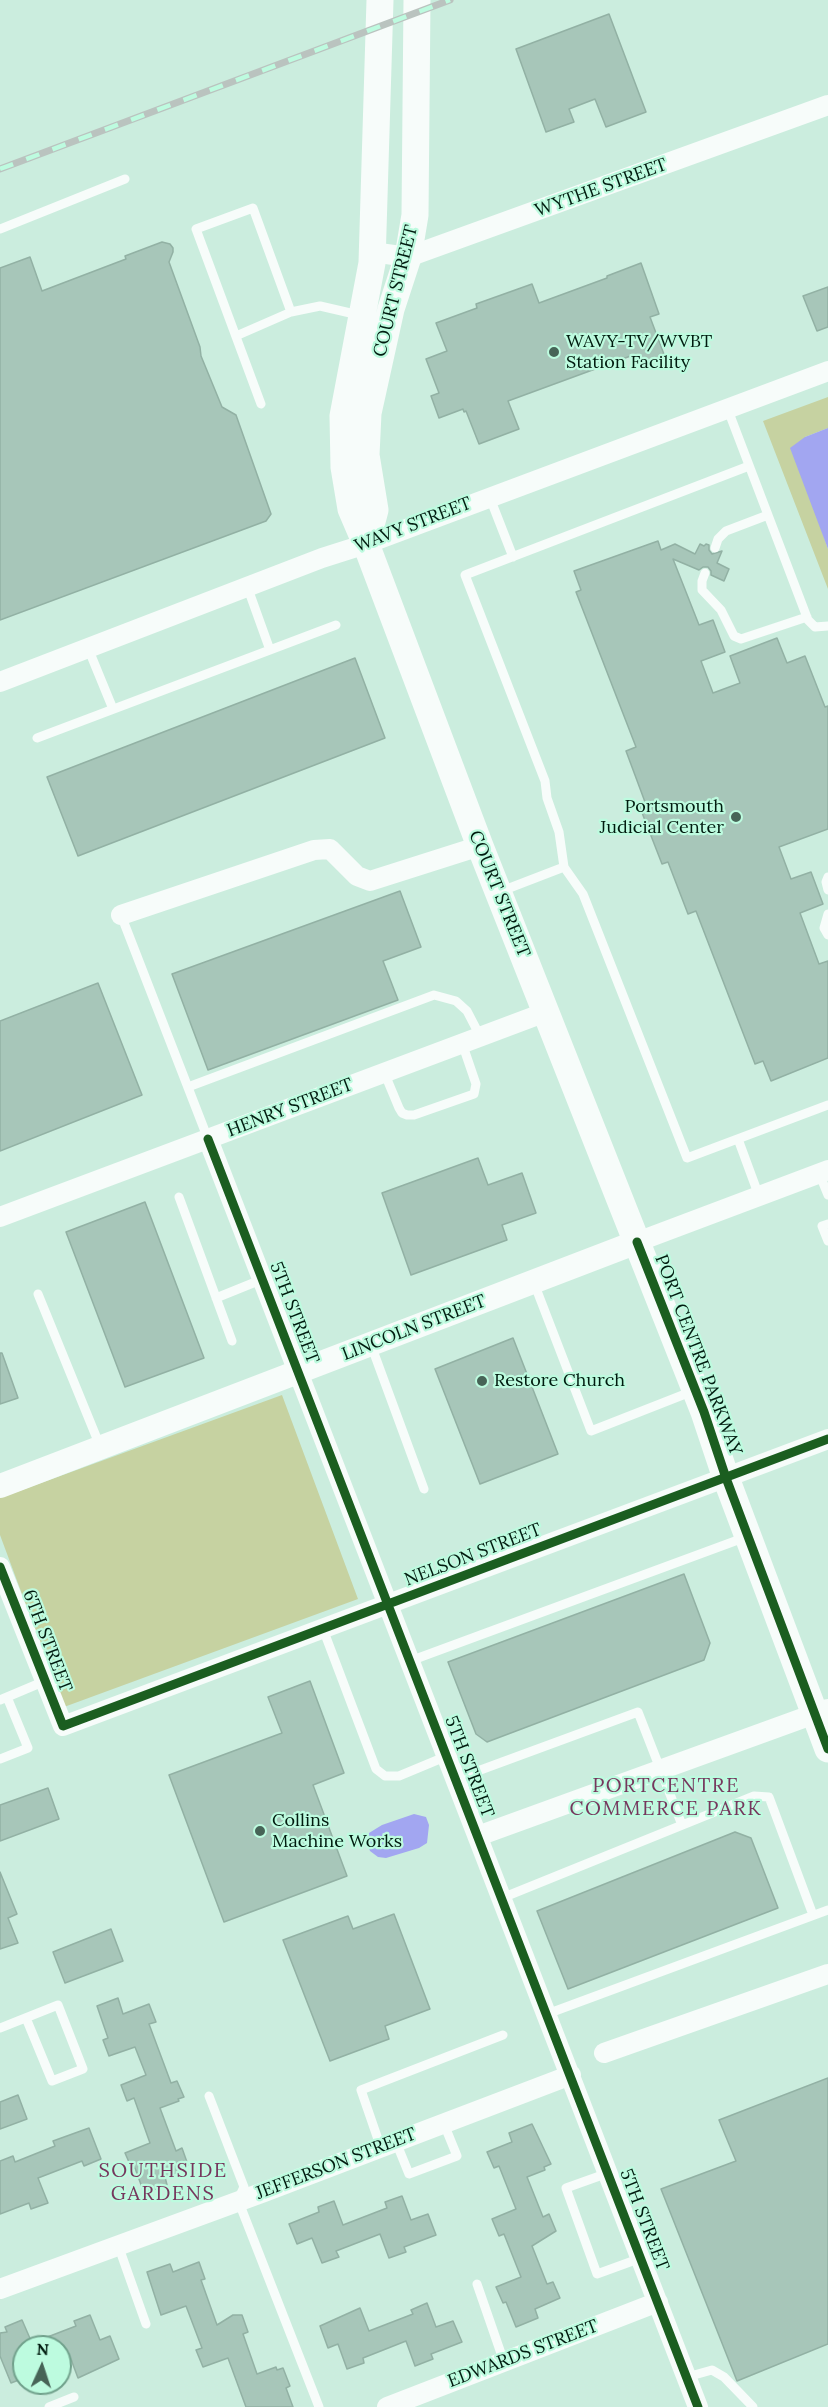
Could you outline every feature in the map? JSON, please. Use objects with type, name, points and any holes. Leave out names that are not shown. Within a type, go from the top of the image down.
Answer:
[{"type":"main road","name":"COURT STREET","points":[[380,0],[372,252],[375,319],[366,455],[375,510],[366,544],[480,846],[637,1242]]},
{"type":"main road","name":"COURT STREET","points":[[375,319],[408,257],[415,215],[417,0]]},
{"type":"main road","name":"PORT CENTRE PARKWAY","points":[[637,1242],[696,1390],[748,1536],[821,1712],[828,1749]]},
{"type":"street","name":"WYTHE STREET","points":[[372,252],[408,257],[828,105]]},
{"type":"street","name":"WAVY STREET","points":[[0,682],[322,558],[366,544],[489,496],[728,410],[828,371]]},
{"type":"street","points":[[121,915],[314,850],[330,849],[357,876],[370,881],[480,846]]},
{"type":"street","name":"HENRY STREET","points":[[0,1217],[546,1012]]},
{"type":"street","name":"5TH STREET","points":[[208,1138],[698,2407]]},
{"type":"street","name":"LINCOLN STREET","points":[[0,1486],[824,1172]]},
{"type":"street","name":"NELSON STREET","points":[[63,1726],[828,1440]]},
{"type":"street","name":"6TH STREET","points":[[0,1567],[63,1726]]},
{"type":"street","points":[[478,1836],[821,1712]]},
{"type":"street","points":[[604,2053],[828,1974]]},
{"type":"street","name":"JEFFERSON STREET","points":[[0,2289],[571,2075]]},
{"type":"street","name":"EDWARDS STREET","points":[[387,2407],[658,2302]]},
{"type":"lane","points":[[0,229],[125,179]]},
{"type":"lane","points":[[261,404],[196,229],[253,208],[291,312]]},
{"type":"lane","points":[[236,336],[291,312],[320,306],[375,319]]},
{"type":"lane","points":[[728,410],[807,617],[815,627],[828,626]]},
{"type":"lane","points":[[749,466],[465,575],[545,782],[547,798],[559,832],[564,867],[583,894],[687,1158],[828,1105]]},
{"type":"lane","points":[[489,496],[513,557]]},
{"type":"lane","points":[[715,548],[718,539],[726,531],[768,515]]},
{"type":"lane","points":[[705,573],[702,590],[721,610],[734,636],[741,639],[807,617]]},
{"type":"lane","points":[[248,586],[270,650]]},
{"type":"lane","points":[[37,738],[336,625]]},
{"type":"lane","points":[[88,648],[112,709]]},
{"type":"lane","points":[[498,892],[564,867]]},
{"type":"lane","points":[[828,877],[826,882],[828,890]]},
{"type":"lane","points":[[828,914],[824,928],[828,935]]},
{"type":"lane","points":[[121,915],[208,1138]]},
{"type":"lane","points":[[188,1087],[434,995],[456,1001],[467,1011],[476,1084],[474,1094],[414,1115],[407,1115],[399,1108],[384,1072]]},
{"type":"lane","points":[[738,1139],[759,1196]]},
{"type":"lane","points":[[824,1172],[828,1195]]},
{"type":"lane","points":[[179,1197],[232,1341]]},
{"type":"lane","points":[[828,1224],[822,1226],[828,1241]]},
{"type":"lane","points":[[216,1298],[263,1280]]},
{"type":"lane","points":[[533,1282],[591,1431],[696,1390]]},
{"type":"lane","points":[[38,1294],[101,1448]]},
{"type":"lane","points":[[370,1345],[424,1489]]},
{"type":"lane","points":[[410,1661],[748,1536]]},
{"type":"lane","points":[[323,1629],[376,1769],[385,1776],[399,1776],[447,1756]]},
{"type":"lane","points":[[0,1759],[28,1748],[4,1699],[45,1681]]},
{"type":"lane","points":[[456,1779],[638,1712],[682,1826]]},
{"type":"lane","points":[[502,1898],[754,1796],[769,1797],[813,1916]]},
{"type":"lane","points":[[547,2014],[828,1910]]},
{"type":"lane","points":[[0,2028],[58,2005],[83,2069],[52,2081],[26,2018]]},
{"type":"lane","points":[[444,2124],[457,2156],[409,2174],[389,2145],[361,2090],[503,2035]]},
{"type":"lane","points":[[209,2096],[244,2187],[238,2200],[318,2407]]},
{"type":"lane","points":[[608,2172],[566,2188],[597,2274],[641,2258]]},
{"type":"lane","points":[[118,2245],[146,2324]]},
{"type":"lane","points":[[477,2284],[504,2361]]},
{"type":"lane","points":[[687,2377],[712,2370],[724,2377],[753,2407]]},
{"type":"lane","points":[[49,2407],[74,2397]]},
{"type":"green space","points":[[828,397],[828,428],[805,437],[812,502],[828,549],[828,589],[763,421]]},
{"type":"green space","points":[[282,1395],[358,1599],[64,1707],[0,1535],[0,1498]]},
{"type":"water","points":[[828,428],[828,549],[790,448],[805,437]]},
{"type":"water","points":[[414,1814],[426,1817],[429,1825],[427,1843],[419,1848],[386,1858],[378,1857],[370,1851],[367,1843],[369,1833],[382,1825]]},
{"type":"building","points":[[609,14],[646,112],[606,127],[595,99],[569,109],[574,122],[546,132],[516,49]]},
{"type":"building","points":[[162,242],[170,244],[173,248],[169,262],[200,347],[201,356],[222,407],[236,415],[271,514],[266,521],[0,620],[0,268],[30,257],[42,291],[126,259],[125,256]]},
{"type":"building","name":"WAVY-TV/WVBT Station Facility","points":[[641,263],[659,314],[650,317],[665,357],[640,366],[636,354],[508,401],[519,429],[479,444],[466,411],[464,412],[463,409],[439,418],[431,396],[439,393],[426,359],[447,351],[436,323],[477,308],[476,304],[532,284],[539,303]]},
{"type":"building","points":[[828,287],[828,327],[817,331],[803,296]]},
{"type":"building","name":"Portsmouth Judicial Center","points":[[658,541],[661,550],[675,544],[695,554],[700,544],[709,545],[712,554],[722,551],[717,563],[729,569],[724,581],[711,575],[708,567],[699,570],[673,559],[699,625],[713,620],[725,652],[701,661],[713,693],[740,683],[730,656],[777,638],[787,663],[805,656],[825,707],[828,706],[828,829],[779,847],[791,879],[811,872],[823,904],[800,913],[819,964],[828,961],[828,1058],[771,1081],[763,1061],[755,1064],[696,911],[688,914],[668,862],[662,864],[639,805],[645,802],[626,751],[636,747],[576,592],[581,590],[574,571]]},
{"type":"building","points":[[355,658],[385,738],[78,856],[47,777]]},
{"type":"building","points":[[400,891],[421,947],[383,961],[398,1000],[208,1070],[172,974]]},
{"type":"building","points":[[98,983],[142,1095],[0,1151],[0,1021]]},
{"type":"building","points":[[478,1158],[488,1185],[522,1173],[536,1213],[502,1225],[507,1240],[411,1275],[382,1193]]},
{"type":"building","points":[[145,1202],[204,1358],[125,1387],[66,1232]]},
{"type":"building","points":[[513,1338],[558,1454],[480,1484],[435,1369]]},
{"type":"building","points":[[0,1353],[2,1353],[18,1398],[0,1404]]},
{"type":"building","points":[[684,1574],[710,1643],[704,1660],[487,1742],[476,1734],[448,1662]]},
{"type":"building","name":"Collins Machine Works","points":[[310,1681],[344,1773],[313,1785],[347,1876],[224,1922],[169,1775],[282,1733],[268,1697]]},
{"type":"building","points":[[48,1788],[59,1819],[0,1841],[0,1805]]},
{"type":"building","points":[[735,1832],[751,1838],[778,1908],[568,1989],[537,1911]]},
{"type":"building","points":[[0,1872],[17,1914],[8,1918],[18,1943],[0,1949]]},
{"type":"building","points":[[394,1914],[430,2009],[385,2026],[389,2039],[330,2061],[283,1940],[348,1916],[353,1929]]},
{"type":"building","points":[[111,1929],[123,1961],[65,1983],[53,1952]]},
{"type":"building","points":[[118,1998],[123,2014],[149,2004],[156,2022],[149,2024],[171,2083],[177,2081],[184,2097],[160,2108],[176,2151],[182,2148],[188,2165],[182,2167],[184,2170],[165,2177],[167,2185],[144,2193],[135,2168],[132,2169],[125,2153],[150,2143],[134,2098],[127,2101],[121,2085],[146,2075],[135,2047],[109,2056],[103,2040],[108,2038],[97,2006]]},
{"type":"building","points":[[828,2078],[828,2344],[737,2381],[661,2189],[736,2161],[719,2120]]},
{"type":"building","points":[[18,2095],[27,2119],[0,2129],[0,2102]]},
{"type":"building","points":[[532,2124],[551,2164],[544,2167],[545,2170],[527,2177],[543,2217],[549,2214],[556,2231],[532,2246],[547,2284],[553,2282],[560,2298],[535,2309],[538,2318],[516,2327],[506,2302],[503,2303],[496,2287],[521,2277],[504,2234],[499,2236],[492,2219],[516,2209],[499,2166],[494,2168],[487,2152],[512,2142],[509,2133]]},
{"type":"building","points":[[89,2128],[101,2159],[84,2166],[82,2161],[38,2178],[48,2203],[31,2209],[29,2203],[0,2214],[0,2161],[13,2156],[15,2162],[55,2146],[53,2141]]},
{"type":"building","points":[[402,2196],[411,2220],[428,2214],[436,2235],[404,2247],[406,2252],[389,2258],[380,2234],[336,2251],[339,2257],[322,2263],[312,2238],[297,2244],[289,2224],[319,2212],[318,2207],[334,2201],[343,2225],[387,2208],[385,2202]]},
{"type":"building","points":[[199,2262],[205,2279],[201,2280],[217,2325],[233,2315],[242,2315],[248,2332],[243,2334],[257,2374],[276,2367],[277,2370],[283,2368],[290,2386],[286,2388],[293,2407],[246,2407],[228,2358],[203,2367],[196,2350],[202,2348],[186,2306],[161,2315],[147,2272],[170,2264],[173,2272]]},
{"type":"building","points":[[427,2303],[436,2327],[453,2321],[462,2342],[431,2354],[433,2359],[415,2366],[406,2341],[363,2358],[364,2363],[347,2369],[338,2344],[328,2348],[320,2326],[360,2308],[369,2331],[413,2314],[411,2310]]},
{"type":"building","points":[[90,2315],[100,2340],[110,2336],[119,2359],[78,2378],[72,2362],[72,2335],[53,2335],[76,2326],[74,2321]]},
{"type":"building","points":[[22,2320],[29,2335],[12,2335],[11,2383],[0,2356],[0,2333],[7,2332],[5,2327]]},
{"type":"railway","points":[[0,169],[450,0]]},
{"type":"cycle path","points":[[208,1139],[698,2407]]},
{"type":"cycle path","points":[[637,1242],[704,1412],[726,1478],[828,1749]]},
{"type":"cycle path","points":[[0,1567],[63,1726],[828,1439]]},
{"type":"place","name":"WAVY-TV/WVBT Station Facility","points":[[554,352]]},
{"type":"place","name":"Portsmouth Judicial Center","points":[[736,817]]},
{"type":"place","name":"Restore Church","points":[[482,1381]]},
{"type":"place","name":"Collins Machine Works","points":[[260,1831]]},
{"type":"district","name":"PORTCENTRE COMMERCE PARK","points":[[666,1798]]},
{"type":"district","name":"SOUTHSIDE GARDENS","points":[[163,2182]]}]
